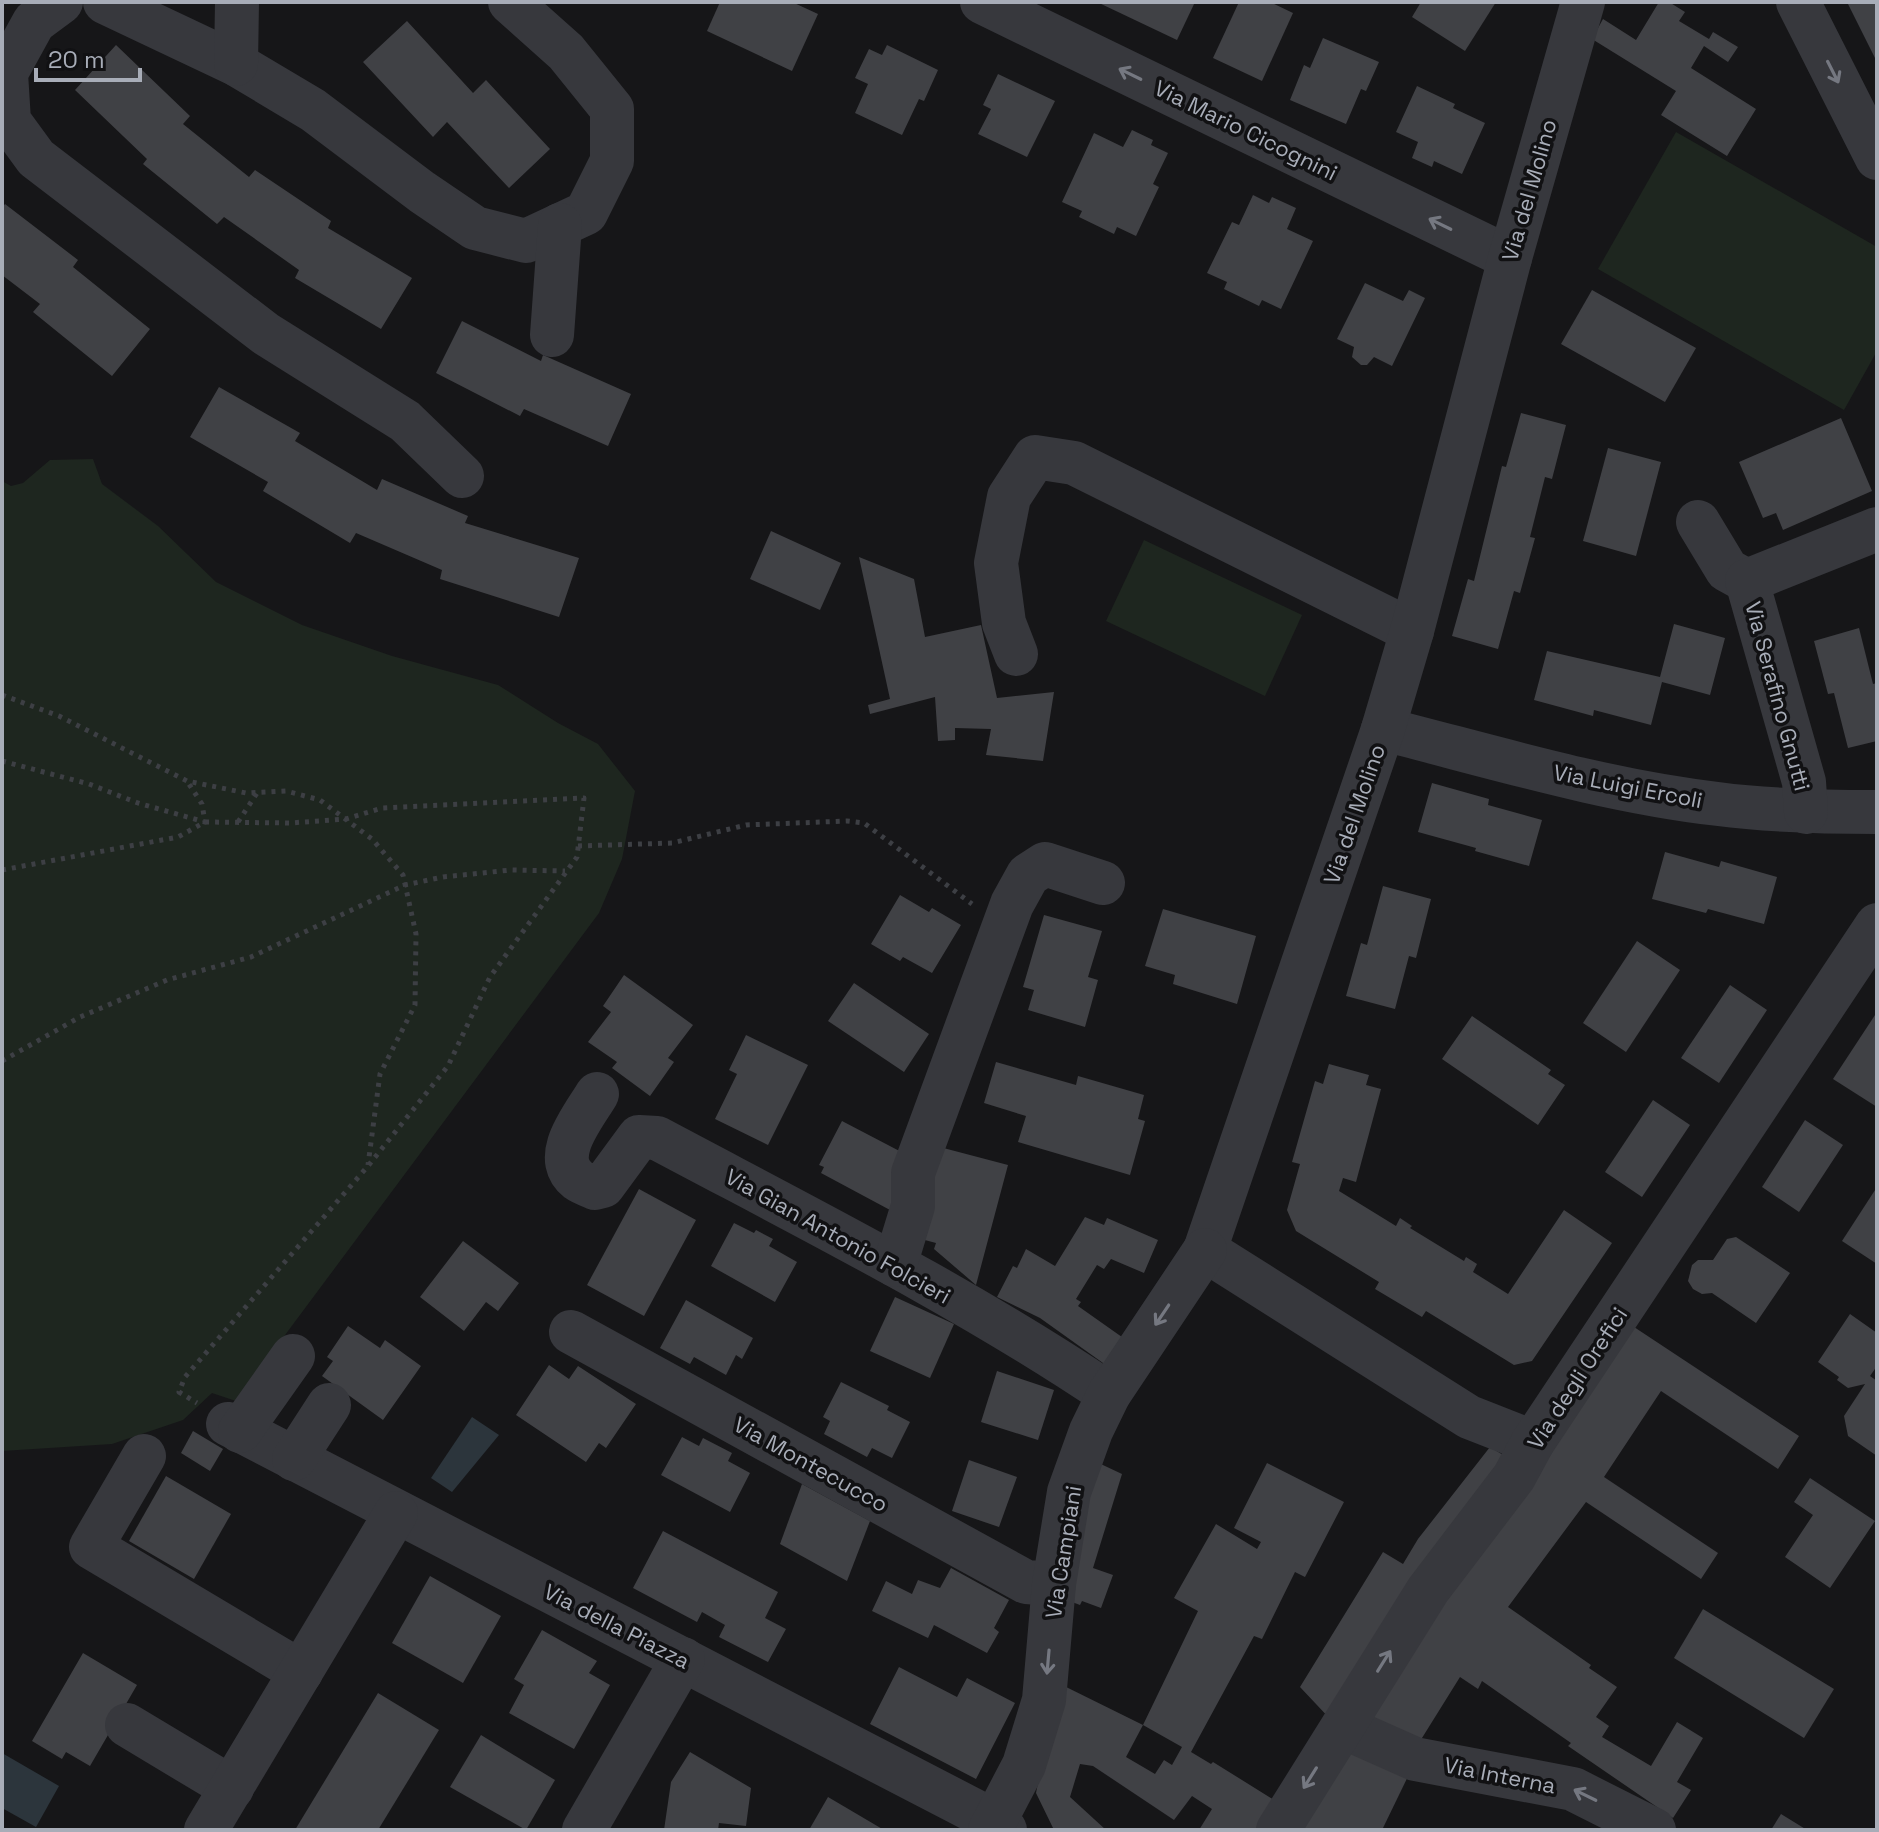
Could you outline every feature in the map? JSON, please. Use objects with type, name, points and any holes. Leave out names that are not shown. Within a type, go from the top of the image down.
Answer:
[{"type":"street","points":[[61,2],[34,22],[4,74],[9,121],[36,158],[266,334],[405,421],[462,476]]},
{"type":"street","points":[[105,2],[236,64],[313,110],[475,228],[526,241],[586,213],[612,161],[612,109],[566,52],[510,2]]},
{"type":"street","points":[[236,64],[237,2]]},
{"type":"street","name":"Via Mario Cicognini","points":[[982,2],[1510,258]]},
{"type":"street","name":"Via del Molino","points":[[1205,1250],[1383,729],[1412,631],[1510,258],[1583,2]]},
{"type":"street","points":[[1798,2],[1877,158]]},
{"type":"street","points":[[552,335],[560,225]]},
{"type":"street","points":[[1016,654],[1004,623],[996,563],[1009,497],[1035,457],[1074,463],[1412,631]]},
{"type":"street","name":"Via Serafino Gnutti","points":[[1698,522],[1727,570],[1747,581],[1804,782],[1806,812]]},
{"type":"street","name":"Via Serafino Gnutti","points":[[1747,581],[1877,529]]},
{"type":"street","name":"Via Luigi Ercoli","points":[[1383,729],[1598,783],[1716,804],[1806,812],[1877,812]]},
{"type":"street","points":[[895,1265],[913,1206],[913,1173],[997,908],[1028,875],[1045,864],[1103,883]]},
{"type":"street","name":"Via degli Orefici","points":[[1278,1830],[1428,1590],[1514,1477],[1533,1442],[1877,925]]},
{"type":"street","name":"Via Gian Antonio Folcieri","points":[[597,1094],[567,1145],[567,1164],[576,1179],[595,1188],[603,1186],[639,1137],[657,1138],[895,1265],[1051,1355],[1109,1394]]},
{"type":"street","points":[[1205,1250],[1469,1417],[1533,1442]]},
{"type":"street","name":"Via Campiani","points":[[997,1827],[1024,1765],[1044,1700],[1054,1584],[1069,1492],[1091,1431],[1109,1394],[1205,1250]]},
{"type":"street","name":"Via Montecucco","points":[[571,1332],[1026,1582],[1054,1584]]},
{"type":"street","name":"Via della Piazza","points":[[293,1356],[234,1427],[683,1659],[997,1827]]},
{"type":"street","points":[[294,1459],[329,1405]]},
{"type":"street","points":[[144,1456],[91,1547],[301,1672]]},
{"type":"street","points":[[206,1830],[396,1513]]},
{"type":"street","points":[[584,1830],[683,1659]]},
{"type":"street","points":[[127,1725],[232,1788]]},
{"type":"street","name":"Via Interna","points":[[1343,1727],[1415,1759],[1573,1789],[1654,1830]]},
{"type":"path","points":[[2,695],[59,716],[187,781],[246,793],[286,791],[320,800],[372,839],[403,875],[416,934],[415,1005],[380,1074],[368,1166]]},
{"type":"path","points":[[2,761],[89,784],[138,803],[205,822],[290,823],[346,819],[382,808],[584,798],[577,857],[490,977],[448,1066],[368,1166],[185,1377],[179,1392]]},
{"type":"path","points":[[187,781],[202,804],[205,822]]},
{"type":"path","points":[[237,822],[257,793]]},
{"type":"path","points":[[2,870],[178,837],[205,822]]},
{"type":"path","points":[[578,846],[672,843],[746,825],[864,823],[997,908]]},
{"type":"path","points":[[2,1061],[80,1017],[167,980],[251,957],[405,885],[443,877],[511,870],[566,871]]},
{"type":"shaded area","points":[[1676,132],[1877,247],[1877,351],[1844,410],[1598,269]]},
{"type":"shaded area","points":[[93,459],[102,484],[158,526],[216,582],[302,625],[392,656],[498,685],[598,744],[635,791],[622,859],[599,913],[236,1401],[212,1393],[183,1420],[112,1444],[2,1451],[2,481],[11,486],[23,483],[50,460]]},
{"type":"shaded area","points":[[1144,540],[1302,615],[1265,696],[1106,621]]},
{"type":"shaded area","points":[[472,1417],[499,1435],[452,1492],[431,1478]]},
{"type":"shaded area","points":[[2,1753],[59,1786],[36,1827],[2,1808]]},
{"type":"building","points":[[720,2],[792,2],[818,14],[792,71],[707,31]]},
{"type":"building","points":[[1097,2],[1195,2],[1177,40]]},
{"type":"building","points":[[1239,2],[1270,2],[1293,13],[1262,81],[1213,58]]},
{"type":"building","points":[[1421,2],[1496,2],[1465,51],[1412,17]]},
{"type":"building","points":[[1659,2],[1669,2],[1685,12],[1679,21],[1709,39],[1713,32],[1738,47],[1728,62],[1704,46],[1691,68],[1756,109],[1727,156],[1661,115],[1676,91],[1592,39],[1603,19],[1636,40]]},
{"type":"building","points":[[1847,2],[1877,2],[1877,62]]},
{"type":"building","points":[[407,21],[473,93],[486,80],[550,149],[509,188],[447,122],[433,137],[363,62]]},
{"type":"building","points":[[1323,38],[1379,62],[1366,91],[1361,89],[1346,124],[1290,100],[1304,65],[1310,68]]},
{"type":"building","points":[[116,45],[190,116],[183,124],[249,177],[255,170],[331,221],[328,228],[412,278],[381,329],[295,278],[299,270],[224,217],[217,224],[143,164],[147,159],[75,90]]},
{"type":"building","points":[[887,45],[938,70],[924,101],[919,99],[902,135],[855,113],[868,84],[855,78],[869,49],[882,55]]},
{"type":"building","points":[[998,74],[1055,101],[1027,157],[978,134],[991,109],[983,105]]},
{"type":"building","points":[[1417,86],[1485,123],[1462,174],[1434,161],[1432,167],[1412,158],[1418,142],[1396,132]]},
{"type":"building","points":[[1132,130],[1153,140],[1151,145],[1168,153],[1153,184],[1159,187],[1136,236],[1117,227],[1114,234],[1079,217],[1082,211],[1062,202],[1094,133],[1123,147]]},
{"type":"building","points":[[1253,195],[1269,203],[1272,197],[1296,208],[1287,229],[1313,241],[1281,309],[1262,300],[1259,306],[1224,289],[1227,282],[1207,273],[1232,222],[1239,225]]},
{"type":"building","points":[[5,204],[78,260],[73,267],[150,329],[112,376],[33,312],[40,304],[2,275],[2,208]]},
{"type":"building","points":[[1365,283],[1403,301],[1409,290],[1425,298],[1392,366],[1374,357],[1367,365],[1361,365],[1352,357],[1354,347],[1337,339]]},
{"type":"building","points":[[1592,290],[1696,348],[1665,402],[1561,344]]},
{"type":"building","points":[[462,321],[541,361],[543,355],[631,394],[608,446],[524,409],[520,416],[436,373]]},
{"type":"building","points":[[219,387],[300,433],[295,441],[377,490],[382,479],[468,516],[465,523],[579,558],[559,617],[440,579],[442,570],[356,533],[350,543],[263,491],[268,482],[190,437]]},
{"type":"building","points":[[1521,413],[1566,425],[1552,479],[1545,477],[1530,537],[1535,538],[1520,593],[1514,591],[1498,649],[1452,636],[1468,579],[1474,581],[1502,466],[1506,467]]},
{"type":"building","points":[[1841,418],[1872,491],[1783,530],[1776,513],[1763,518],[1739,462]]},
{"type":"building","points":[[1608,448],[1661,462],[1636,556],[1583,541]]},
{"type":"building","points":[[771,531],[841,563],[820,610],[750,579]]},
{"type":"building","points":[[859,557],[914,579],[925,637],[981,625],[997,698],[1054,692],[1043,761],[986,755],[991,729],[955,728],[955,740],[938,741],[935,697],[870,714],[868,705],[890,699]]},
{"type":"building","points":[[1674,624],[1725,638],[1710,695],[1662,682],[1651,725],[1594,710],[1593,716],[1534,700],[1547,651],[1660,677]]},
{"type":"building","points":[[1859,628],[1873,684],[1877,683],[1877,741],[1848,748],[1834,693],[1828,694],[1814,641]]},
{"type":"building","points":[[1432,783],[1489,799],[1488,805],[1542,820],[1529,866],[1418,832]]},
{"type":"building","points":[[1665,852],[1719,867],[1721,861],[1777,877],[1764,924],[1708,909],[1706,913],[1652,899]]},
{"type":"building","points":[[1383,886],[1431,899],[1416,958],[1409,956],[1395,1009],[1346,996],[1361,943],[1367,945]]},
{"type":"building","points":[[900,895],[929,912],[932,908],[961,925],[932,973],[903,957],[900,961],[871,944]]},
{"type":"building","points":[[1163,909],[1256,936],[1237,1004],[1173,984],[1175,975],[1145,966]]},
{"type":"building","points":[[1044,915],[1102,931],[1088,977],[1098,980],[1085,1027],[1028,1010],[1034,990],[1023,987]]},
{"type":"building","points":[[1637,941],[1680,970],[1626,1052],[1583,1023]]},
{"type":"building","points":[[624,975],[693,1025],[668,1058],[674,1062],[650,1096],[612,1068],[617,1062],[588,1042],[611,1012],[603,1006]]},
{"type":"building","points":[[854,983],[929,1034],[904,1072],[828,1021]]},
{"type":"building","points":[[1730,985],[1767,1010],[1719,1083],[1681,1058]]},
{"type":"building","points":[[1877,1012],[1877,1107],[1833,1079]]},
{"type":"building","points":[[1472,1016],[1551,1070],[1548,1074],[1565,1085],[1538,1125],[1442,1059]]},
{"type":"building","points":[[746,1035],[808,1065],[768,1145],[715,1119],[737,1074],[729,1070]]},
{"type":"building","points":[[996,1062],[1076,1085],[1078,1076],[1144,1095],[1138,1119],[1145,1121],[1130,1175],[1018,1142],[1026,1116],[984,1103]]},
{"type":"building","points":[[1329,1064],[1369,1075],[1366,1085],[1381,1089],[1356,1182],[1343,1178],[1339,1191],[1396,1226],[1400,1218],[1412,1226],[1410,1228],[1464,1261],[1466,1257],[1477,1264],[1473,1272],[1508,1294],[1564,1210],[1612,1243],[1532,1361],[1514,1365],[1426,1311],[1422,1317],[1375,1289],[1379,1282],[1296,1231],[1287,1210],[1300,1164],[1292,1162],[1315,1081],[1323,1084]]},
{"type":"building","points":[[1653,1100],[1690,1125],[1642,1197],[1605,1172]]},
{"type":"building","points":[[1805,1120],[1843,1145],[1799,1212],[1762,1187]]},
{"type":"building","points":[[842,1121],[909,1156],[890,1210],[821,1173],[824,1167],[819,1165]]},
{"type":"building","points":[[932,1145],[1008,1165],[976,1285],[934,1249],[936,1243],[921,1239]]},
{"type":"building","points":[[1877,1187],[1877,1264],[1842,1241]]},
{"type":"building","points":[[639,1189],[696,1220],[644,1316],[587,1285]]},
{"type":"building","points":[[1085,1217],[1104,1225],[1107,1218],[1158,1240],[1144,1273],[1111,1259],[1104,1269],[1097,1265],[1076,1299],[1081,1302],[1078,1306],[1129,1342],[1110,1368],[1040,1318],[997,1297],[1026,1249],[1055,1266]]},
{"type":"building","points":[[734,1223],[773,1239],[769,1246],[797,1262],[775,1302],[711,1266]]},
{"type":"building","points":[[1736,1237],[1790,1273],[1756,1323],[1712,1293],[1702,1294],[1693,1289],[1688,1281],[1692,1265],[1698,1260],[1713,1260],[1727,1239]]},
{"type":"building","points":[[463,1241],[519,1283],[498,1311],[486,1302],[464,1331],[420,1297]]},
{"type":"building","points":[[895,1297],[954,1324],[930,1378],[870,1351]]},
{"type":"building","points":[[686,1300],[753,1338],[742,1359],[736,1355],[726,1375],[694,1357],[690,1364],[660,1348]]},
{"type":"building","points":[[1850,1314],[1877,1333],[1877,1366],[1870,1376],[1877,1381],[1877,1456],[1848,1436],[1844,1416],[1865,1384],[1848,1388],[1837,1380],[1839,1377],[1818,1362]]},
{"type":"building","points":[[1631,1325],[1799,1436],[1778,1469],[1661,1391],[1604,1477],[1718,1553],[1701,1579],[1586,1502],[1508,1607],[1617,1687],[1596,1717],[1609,1726],[1602,1737],[1651,1766],[1677,1722],[1703,1738],[1677,1782],[1691,1790],[1673,1818],[1568,1746],[1571,1743],[1482,1681],[1478,1689],[1460,1677],[1417,1746],[1362,1719]]},
{"type":"building","points":[[348,1326],[380,1348],[385,1340],[421,1366],[383,1420],[322,1376],[333,1361],[327,1357]]},
{"type":"building","points":[[549,1365],[569,1379],[578,1366],[636,1404],[606,1448],[599,1443],[586,1462],[516,1415]]},
{"type":"building","points":[[997,1371],[1054,1390],[1038,1440],[981,1422]]},
{"type":"building","points":[[841,1382],[889,1406],[887,1410],[910,1422],[892,1458],[872,1448],[867,1457],[824,1434],[830,1421],[823,1417]]},
{"type":"building","points":[[193,1431],[223,1449],[210,1471],[181,1453]]},
{"type":"building","points":[[682,1437],[699,1446],[703,1438],[732,1453],[728,1461],[750,1473],[730,1512],[661,1475]]},
{"type":"building","points":[[1490,1447],[1513,1461],[1332,1721],[1300,1687],[1383,1552],[1403,1564],[1418,1539]]},
{"type":"building","points":[[1088,1458],[1122,1474],[1093,1568],[1113,1575],[1101,1608],[1064,1599]]},
{"type":"building","points":[[969,1460],[1017,1477],[999,1527],[952,1511]]},
{"type":"building","points":[[1267,1463],[1344,1502],[1305,1577],[1295,1572],[1262,1639],[1254,1636],[1191,1752],[1279,1803],[1262,1830],[1199,1830],[1212,1809],[1192,1796],[1174,1820],[1093,1766],[1080,1764],[1070,1797],[1106,1830],[1054,1830],[1036,1793],[1058,1683],[1143,1725],[1198,1611],[1174,1598],[1216,1524],[1257,1549],[1261,1542],[1234,1528]],"holes":[[[1143,1725],[1182,1747],[1172,1765],[1164,1760],[1155,1774],[1126,1757]]]},
{"type":"building","points":[[166,1476],[231,1514],[194,1579],[129,1541]]},
{"type":"building","points":[[1810,1478],[1875,1521],[1830,1588],[1785,1557],[1813,1515],[1794,1502]]},
{"type":"building","points":[[802,1484],[870,1521],[847,1581],[780,1544]]},
{"type":"building","points":[[663,1531],[778,1592],[765,1618],[786,1629],[768,1662],[719,1637],[725,1625],[702,1612],[697,1622],[633,1588]]},
{"type":"building","points":[[951,1568],[1009,1600],[994,1628],[999,1632],[987,1653],[934,1625],[928,1638],[872,1611],[886,1581],[912,1594],[918,1580],[940,1588]]},
{"type":"building","points":[[430,1576],[501,1616],[463,1683],[392,1643]]},
{"type":"building","points":[[1703,1609],[1834,1689],[1804,1738],[1674,1658]]},
{"type":"building","points":[[542,1630],[597,1661],[589,1673],[610,1685],[574,1749],[509,1713],[524,1685],[514,1679]]},
{"type":"building","points":[[83,1653],[137,1685],[90,1766],[66,1752],[62,1759],[32,1741]]},
{"type":"building","points":[[899,1667],[957,1697],[967,1678],[1015,1703],[976,1779],[870,1724]]},
{"type":"building","points":[[378,1693],[439,1730],[378,1830],[295,1830]]},
{"type":"building","points":[[481,1735],[555,1780],[526,1830],[450,1787]]},
{"type":"building","points":[[1349,1742],[1413,1766],[1382,1830],[1289,1830]]},
{"type":"building","points":[[690,1752],[751,1788],[746,1826],[719,1823],[718,1830],[664,1830],[671,1782]]},
{"type":"building","points":[[828,1797],[884,1830],[809,1830]]},
{"type":"building","points":[[1781,1814],[1807,1830],[1771,1830]]}]
